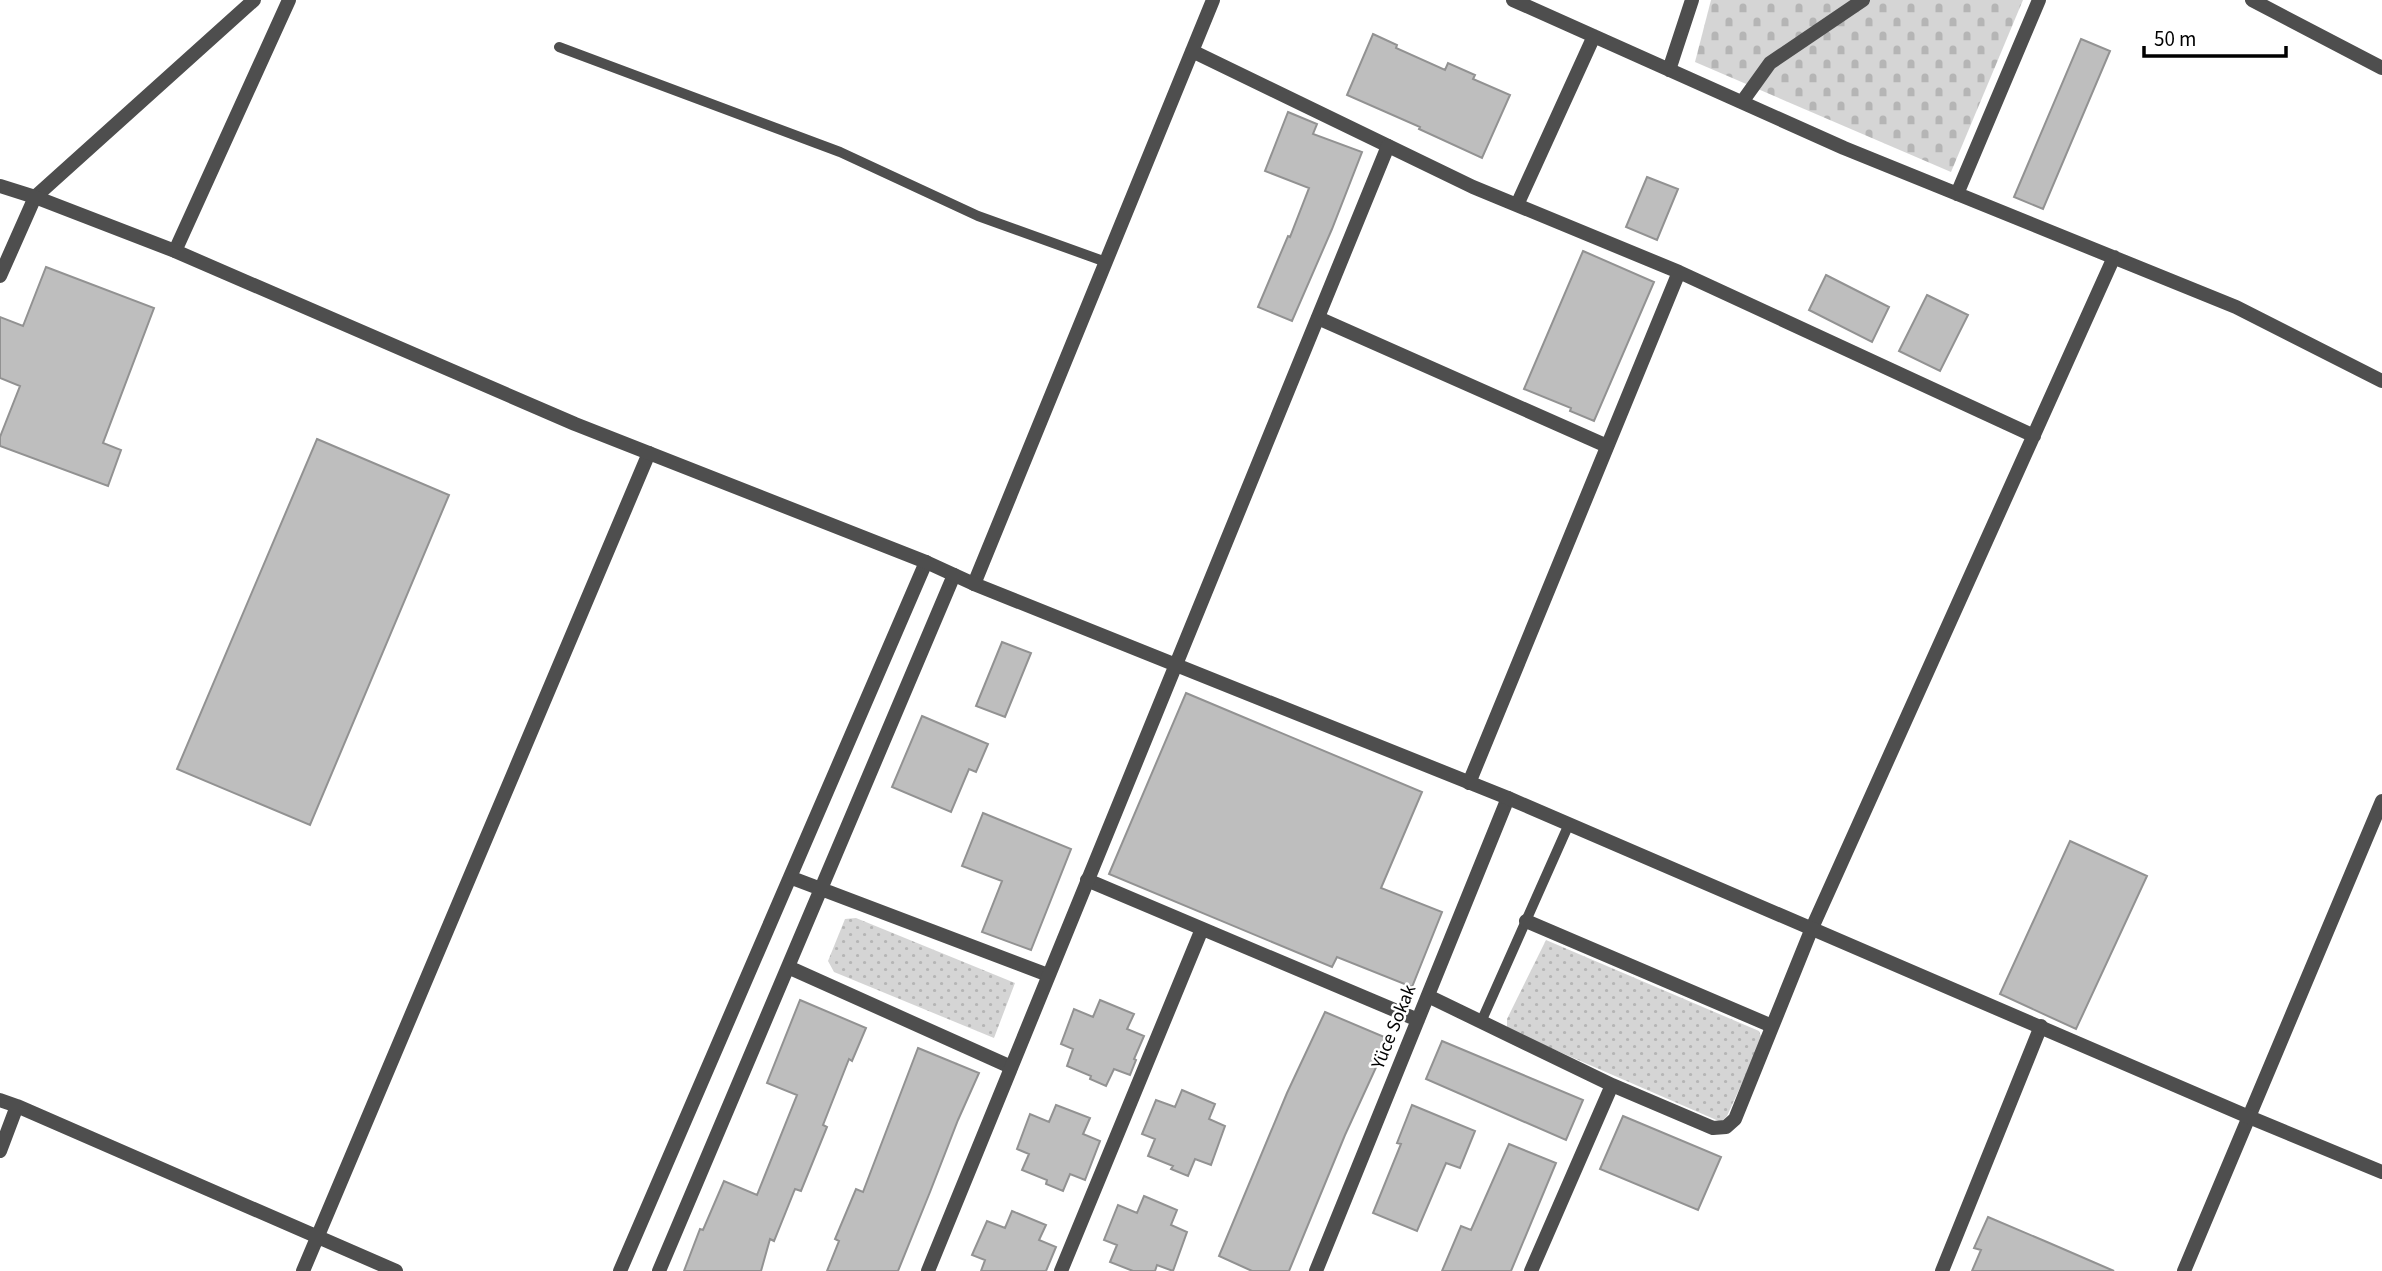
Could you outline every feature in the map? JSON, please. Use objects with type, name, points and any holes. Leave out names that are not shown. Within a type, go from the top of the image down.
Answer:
[{"type":"street","points":[[0,276],[35,197],[254,0]]},
{"type":"street","points":[[175,251],[289,0]]},
{"type":"street","points":[[974,584],[1213,0]]},
{"type":"street","points":[[1513,0],[1844,148],[2236,307],[2382,381]]},
{"type":"street","points":[[1670,70],[1692,0]]},
{"type":"street","points":[[1742,102],[1770,63],[1863,0]]},
{"type":"street","points":[[1957,194],[2039,0]]},
{"type":"street","points":[[2262,2],[2382,68]]},
{"type":"street","points":[[1517,205],[1594,36]]},
{"type":"street","points":[[1192,51],[1473,187],[1679,272],[2034,436]]},
{"type":"street","points":[[928,1271],[1388,146]]},
{"type":"street","points":[[0,186],[175,251],[649,453],[1508,798],[2382,1172]]},
{"type":"street","points":[[1427,996],[1612,1085],[1713,1128],[1726,1127],[1734,1119],[1812,928],[2114,257]]},
{"type":"street","points":[[1469,783],[1679,272]]},
{"type":"street","points":[[1318,318],[1607,446]]},
{"type":"street","points":[[303,1271],[649,453]]},
{"type":"street","points":[[620,1271],[792,878],[926,562]]},
{"type":"street","points":[[659,1271],[954,575]]},
{"type":"street","name":"Yüce Sokak","points":[[1316,1271],[1508,798]]},
{"type":"street","points":[[2184,1271],[2382,801]]},
{"type":"street","points":[[792,878],[1048,975]]},
{"type":"street","points":[[1087,880],[1418,1020]]},
{"type":"street","points":[[1526,921],[1772,1026]]},
{"type":"street","points":[[1061,1271],[1202,929]]},
{"type":"street","points":[[788,967],[1011,1067]]},
{"type":"street","points":[[1942,1271],[2041,1026]]},
{"type":"street","points":[[1535,1270],[1612,1085]]},
{"type":"street","points":[[0,1100],[397,1271]]},
{"type":"street","points":[[0,1151],[17,1106]]},
{"type":"lane","points":[[559,47],[840,152],[978,216],[1106,262]]},
{"type":"lane","points":[[1481,1022],[1569,824]]},
{"type":"green space","points":[[1711,0],[2023,0],[1951,172],[1695,62]]},
{"type":"green space","points":[[856,918],[1015,983],[994,1038],[834,972],[828,961],[845,919]]},
{"type":"green space","points":[[1546,940],[1759,1031],[1762,1039],[1727,1116],[1721,1122],[1507,1029],[1507,1019]]},
{"type":"building","points":[[1373,34],[1397,45],[1396,48],[1445,70],[1448,63],[1475,75],[1473,79],[1510,95],[1482,158],[1347,95]]},
{"type":"building","points":[[2081,39],[2110,51],[2043,209],[2014,197]]},
{"type":"building","points":[[1288,112],[1317,124],[1313,134],[1362,152],[1292,321],[1258,307],[1309,188],[1265,171]]},
{"type":"building","points":[[1647,177],[1678,189],[1657,240],[1626,227]]},
{"type":"building","points":[[1583,251],[1654,282],[1594,421],[1570,411],[1571,408],[1524,389]]},
{"type":"building","points":[[46,267],[154,308],[103,443],[121,450],[108,486],[0,446],[0,437],[20,386],[0,378],[0,317],[23,326]]},
{"type":"building","points":[[1826,275],[1889,307],[1872,342],[1809,310]]},
{"type":"building","points":[[1927,295],[1968,315],[1940,371],[1899,351]]},
{"type":"building","points":[[317,439],[449,495],[310,825],[177,769]]},
{"type":"building","points":[[1002,642],[1031,653],[1005,717],[976,706]]},
{"type":"building","points":[[1186,693],[1422,792],[1381,888],[1442,912],[1412,987],[1337,957],[1332,967],[1109,874]]},
{"type":"building","points":[[922,716],[988,744],[976,772],[969,769],[951,812],[892,787]]},
{"type":"building","points":[[983,813],[1071,849],[1031,950],[982,932],[1002,881],[962,866]]},
{"type":"building","points":[[2070,841],[2147,876],[2076,1029],[2000,994]]},
{"type":"building","points":[[800,1000],[866,1028],[852,1061],[849,1059],[823,1125],[827,1127],[801,1191],[795,1189],[774,1241],[770,1239],[761,1271],[684,1271],[700,1229],[703,1230],[724,1181],[757,1195],[797,1095],[767,1083]]},
{"type":"building","points":[[1100,1000],[1134,1014],[1127,1029],[1144,1036],[1130,1075],[1114,1069],[1106,1086],[1067,1066],[1073,1049],[1061,1044],[1074,1009],[1093,1017]]},
{"type":"building","points":[[1325,1012],[1389,1039],[1345,1135],[1289,1271],[1252,1271],[1219,1256],[1287,1093]]},
{"type":"building","points":[[1442,1041],[1583,1100],[1566,1140],[1426,1079]]},
{"type":"building","points":[[918,1048],[979,1073],[898,1271],[827,1271],[839,1241],[835,1239],[856,1189],[863,1192]]},
{"type":"building","points":[[1182,1090],[1215,1104],[1209,1119],[1225,1126],[1211,1165],[1195,1159],[1188,1176],[1171,1169],[1173,1166],[1148,1156],[1155,1139],[1142,1134],[1156,1100],[1175,1107]]},
{"type":"building","points":[[1056,1105],[1090,1118],[1083,1134],[1100,1141],[1085,1180],[1070,1174],[1063,1191],[1046,1184],[1047,1180],[1022,1170],[1029,1154],[1017,1149],[1030,1114],[1049,1122]]},
{"type":"building","points":[[1412,1105],[1475,1131],[1460,1168],[1446,1163],[1417,1231],[1373,1213],[1401,1144],[1397,1143]]},
{"type":"building","points":[[1623,1116],[1721,1157],[1698,1210],[1600,1169]]},
{"type":"building","points":[[1509,1144],[1556,1163],[1511,1271],[1442,1271],[1461,1226],[1471,1230]]},
{"type":"building","points":[[1144,1196],[1177,1210],[1171,1225],[1187,1232],[1173,1271],[1157,1265],[1155,1271],[1133,1271],[1110,1262],[1117,1245],[1104,1240],[1118,1205],[1137,1213]]},
{"type":"building","points":[[1012,1211],[1046,1225],[1039,1240],[1056,1247],[1046,1271],[981,1271],[985,1260],[972,1255],[987,1221],[1005,1228]]},
{"type":"building","points":[[1988,1217],[2114,1271],[1972,1271],[1981,1250],[1974,1248]]}]
